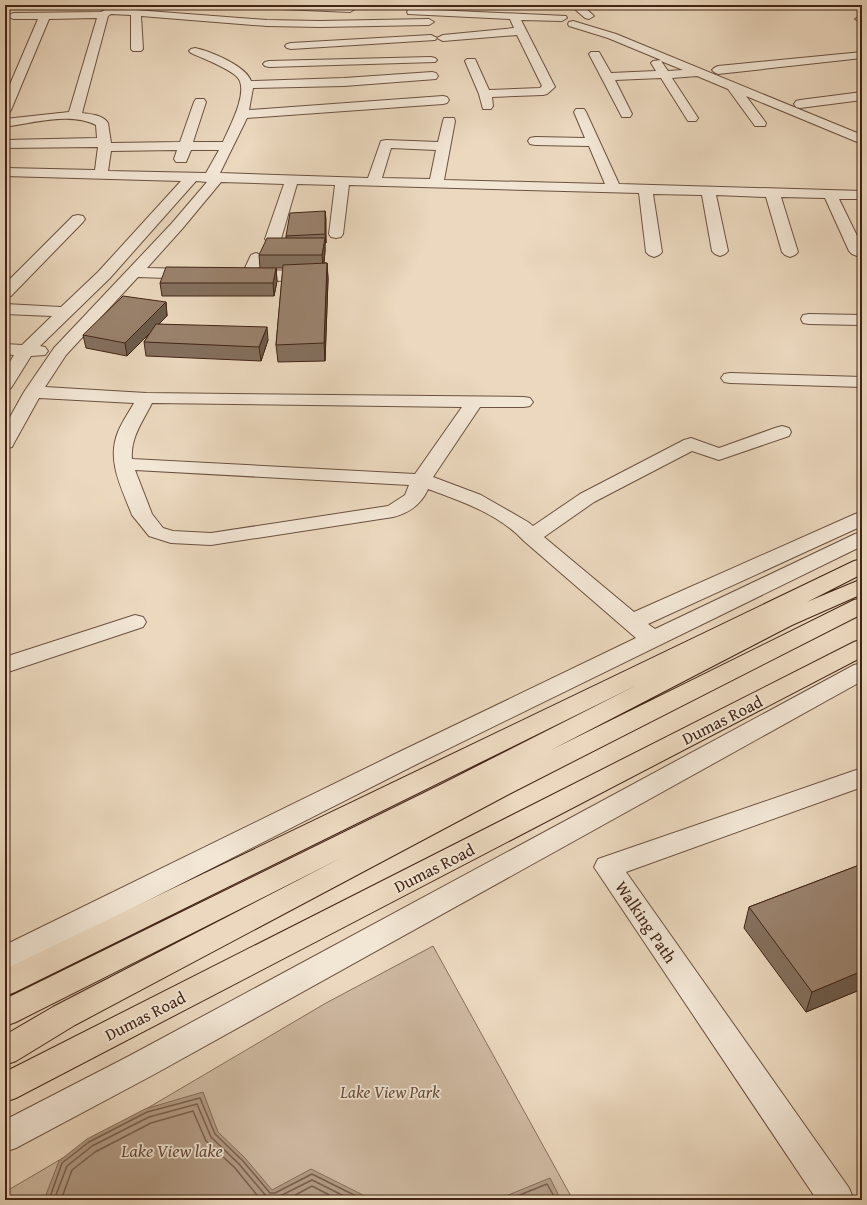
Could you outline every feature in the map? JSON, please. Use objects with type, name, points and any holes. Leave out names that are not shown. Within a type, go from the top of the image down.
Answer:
[{"type":"main road","points":[[5,983],[862,566]]},
{"type":"main road","points":[[5,1013],[450,791],[784,620],[862,586]]},
{"type":"main road","points":[[5,1051],[64,1016],[502,786],[862,605]]},
{"type":"main road","name":"Dumas Road","points":[[5,1088],[862,647]]},
{"type":"street","points":[[19,5],[11,19],[45,16],[103,15],[109,11],[129,9],[267,23],[327,24],[429,17],[565,18],[576,15],[590,17],[862,130]]},
{"type":"street","points":[[259,5],[358,10]]},
{"type":"street","points":[[574,5],[590,17]]},
{"type":"street","points":[[129,9],[137,49]]},
{"type":"street","points":[[405,11],[429,17]]},
{"type":"street","points":[[75,114],[103,15]]},
{"type":"street","points":[[5,110],[45,16]]},
{"type":"street","points":[[429,17],[432,76],[450,117],[436,183]]},
{"type":"street","points":[[471,61],[486,100],[543,91],[549,87],[514,17]]},
{"type":"street","points":[[565,18],[612,36],[862,140]]},
{"type":"street","points":[[443,38],[520,31]]},
{"type":"street","points":[[463,36],[468,47]]},
{"type":"street","points":[[291,46],[431,38]]},
{"type":"street","points":[[5,443],[33,392],[60,352],[177,226],[215,177],[243,114],[247,84],[245,78],[238,72],[195,51]]},
{"type":"street","points":[[595,54],[626,114]]},
{"type":"street","points":[[718,70],[862,55]]},
{"type":"street","points":[[269,64],[431,60]]},
{"type":"street","points":[[655,61],[692,118]]},
{"type":"street","points":[[606,77],[701,73]]},
{"type":"street","points":[[247,84],[344,82],[432,76]]},
{"type":"street","points":[[733,86],[760,123]]},
{"type":"street","points":[[800,104],[862,96]]},
{"type":"street","points":[[243,114],[443,100]]},
{"type":"street","points":[[175,175],[200,102]]},
{"type":"street","points":[[580,112],[614,188]]},
{"type":"street","points":[[5,123],[75,114],[97,119],[102,123],[105,144],[101,174]]},
{"type":"street","points":[[535,141],[594,142]]},
{"type":"street","points":[[5,144],[228,146]]},
{"type":"street","points":[[374,182],[386,144],[444,146]]},
{"type":"street","points":[[5,172],[175,175],[374,182],[862,195]]},
{"type":"street","points":[[5,384],[26,350],[104,275],[192,176]]},
{"type":"street","points":[[273,239],[292,179]]},
{"type":"street","points":[[336,234],[343,181]]},
{"type":"street","points":[[645,189],[654,252]]},
{"type":"street","points":[[708,190],[720,252]]},
{"type":"street","points":[[772,192],[790,252]]},
{"type":"street","points":[[830,194],[857,251]]},
{"type":"street","points":[[5,293],[78,219]]},
{"type":"street","points":[[250,275],[256,258]]},
{"type":"street","points":[[134,272],[299,276]]},
{"type":"street","points":[[5,309],[66,312]]},
{"type":"street","points":[[809,319],[862,320]]},
{"type":"street","points":[[5,349],[60,352]]},
{"type":"street","points":[[730,378],[862,382]]},
{"type":"street","points":[[33,392],[146,398],[524,402]]},
{"type":"street","points":[[146,398],[127,432],[122,451],[123,464],[142,515],[148,525],[156,532],[171,537],[190,538],[229,537],[393,511],[410,504],[416,495],[422,480],[475,402]]},
{"type":"street","points":[[531,537],[587,498],[691,444],[719,454],[782,432]]},
{"type":"street","points":[[123,464],[422,480],[474,499],[521,526],[531,537],[653,640]]},
{"type":"street","points":[[632,622],[862,518]]},
{"type":"street","points":[[5,959],[406,759],[862,538]]},
{"type":"street","points":[[5,665],[135,622]]},
{"type":"street","points":[[5,1137],[156,1057],[862,671]]},
{"type":"street","name":"Walking Path","points":[[836,1200],[608,867],[862,777]]},
{"type":"green space","name":"Lake View Park","points":[[433,946],[573,1200],[5,1200],[5,1192],[326,1003]]},
{"type":"water","name":"Lake View lake","points":[[203,1092],[218,1132],[245,1158],[272,1190],[311,1169],[373,1200],[44,1200],[59,1161],[87,1139],[145,1109]]},
{"type":"water","points":[[550,1178],[561,1200],[496,1200]]},
{"type":"building","points":[[325,211],[325,234],[286,236],[290,213]]},
{"type":"building","points":[[267,238],[325,238],[322,255],[259,255]]},
{"type":"building","points":[[327,263],[324,343],[276,345],[283,265]]},
{"type":"building","points":[[166,267],[276,268],[273,283],[160,283]]},
{"type":"building","points":[[123,296],[166,302],[125,343],[83,335]]},
{"type":"building","points":[[156,324],[267,327],[259,347],[144,342]]},
{"type":"building","points":[[862,864],[862,971],[812,992],[749,907]]}]
